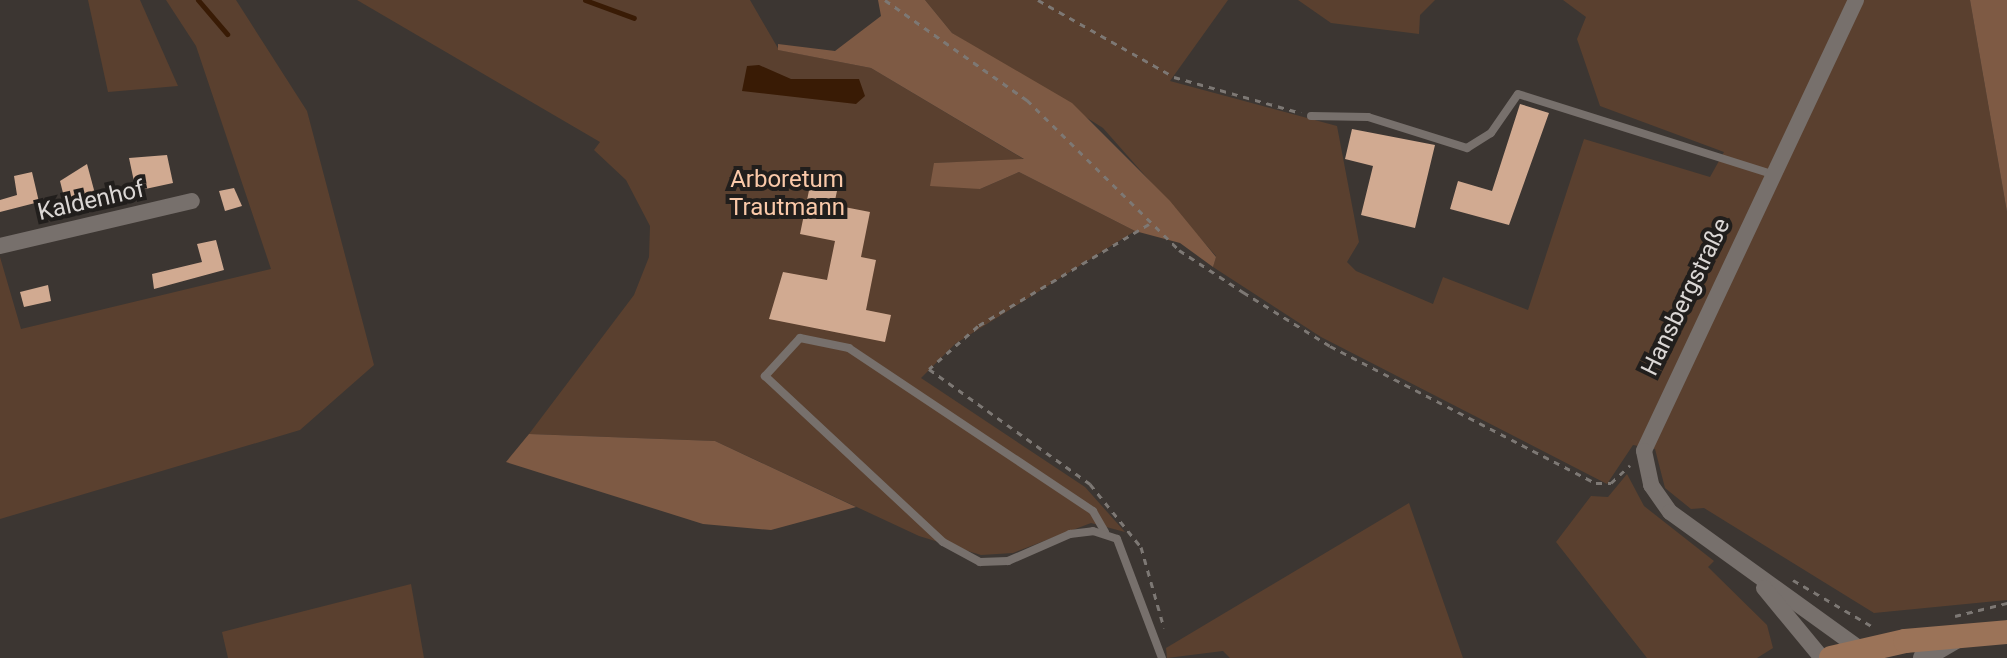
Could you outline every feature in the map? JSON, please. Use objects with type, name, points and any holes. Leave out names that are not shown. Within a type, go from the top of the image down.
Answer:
[{"type":"main road","points":[[1831,658],[1961,636],[2007,632]]},
{"type":"street","name":"Hansbergstraße","points":[[1644,451],[1856,0]]},
{"type":"street","name":"Kaldenhof","points":[[0,246],[192,201]]},
{"type":"street","points":[[1644,451],[1651,485],[1670,512],[1761,583],[1807,605],[1863,655]]},
{"type":"street","points":[[1761,583],[1822,658]]},
{"type":"street","points":[[1923,658],[1961,636]]},
{"type":"lane","points":[[1311,116],[1368,117],[1467,148],[1491,133],[1518,94],[1772,174]]},
{"type":"lane","points":[[1105,532],[1070,534],[1008,561],[980,562],[943,542],[765,376],[800,338],[849,348],[1093,511],[1105,532],[1128,554],[1162,658]]},
{"type":"path","points":[[885,0],[1027,100],[1150,223],[1197,263],[1330,346],[1596,483],[1611,483],[1644,451]]},
{"type":"path","points":[[1038,0],[1174,77],[1311,116]]},
{"type":"path","points":[[1150,223],[978,326],[929,369],[1090,484],[1141,547],[1166,623],[1158,647]]},
{"type":"path","points":[[1785,575],[1873,627],[1888,628]]},
{"type":"path","points":[[1943,618],[2007,603]]},
{"type":"green space","points":[[88,0],[140,0],[178,86],[108,92]]},
{"type":"green space","points":[[166,0],[236,0],[307,111],[374,365],[300,430],[0,519],[0,257],[21,329],[271,269],[196,46]]},
{"type":"green space","name":"Arboretum Trautmann","points":[[357,0],[750,0],[779,50],[871,68],[1025,160],[934,163],[980,189],[1019,172],[1135,231],[955,344],[921,378],[1085,487],[1125,532],[1091,523],[1013,553],[981,555],[919,536],[715,441],[529,434],[634,295],[649,257],[650,226],[626,180],[594,150],[600,142]]},
{"type":"green space","points":[[925,0],[1228,0],[1170,81],[1337,126],[1359,242],[1347,262],[1356,271],[1433,304],[1443,277],[1528,310],[1584,139],[1710,177],[1724,152],[1600,106],[1577,39],[1586,17],[1563,0],[1970,0],[2007,212],[2007,600],[1874,613],[1704,508],[1691,509],[1665,488],[1655,449],[1633,445],[1607,484],[1321,337],[1213,267],[1216,256],[1103,128],[952,33]]},
{"type":"green space","points":[[1298,0],[1435,0],[1420,15],[1419,34],[1331,23]]},
{"type":"green space","points":[[1627,474],[1644,506],[1714,561],[1708,567],[1767,625],[1773,648],[1757,658],[1647,658],[1556,542],[1591,496],[1608,497]]},
{"type":"green space","points":[[1409,503],[1463,658],[1230,658],[1223,651],[1167,658],[1166,648]]},
{"type":"green space","points":[[411,584],[424,658],[228,658],[222,632]]},
{"type":"shaded area","points":[[878,0],[925,0],[952,33],[1072,103],[1170,201],[1216,257],[1213,267],[1180,243],[1135,231],[1019,172],[980,189],[930,186],[934,163],[1024,159],[871,68],[778,50],[778,44],[835,51],[881,16]]},
{"type":"shaded area","points":[[1970,0],[2007,0],[2007,212]]},
{"type":"shaded area","points":[[759,65],[791,79],[859,79],[865,96],[856,104],[742,91],[747,66]]},
{"type":"shaded area","points":[[529,434],[715,441],[856,507],[771,530],[703,524],[506,462]]},
{"type":"building","points":[[1520,104],[1549,113],[1509,225],[1450,209],[1458,181],[1492,191]]},
{"type":"building","points":[[1352,129],[1435,145],[1415,228],[1361,215],[1373,166],[1345,159]]},
{"type":"building","points":[[167,155],[173,183],[136,191],[129,158]]},
{"type":"building","points":[[87,164],[97,201],[67,209],[60,181]]},
{"type":"building","points":[[813,171],[840,177],[834,205],[870,212],[861,257],[876,260],[866,310],[891,315],[885,342],[769,319],[783,272],[827,280],[835,241],[800,234]]},
{"type":"building","points":[[32,172],[39,202],[0,212],[0,200],[17,195],[14,176]]},
{"type":"building","points":[[234,188],[242,206],[225,211],[219,191]]},
{"type":"building","points":[[216,240],[224,270],[154,289],[152,274],[202,262],[197,244]]},
{"type":"building","points":[[48,285],[51,301],[24,307],[20,292]]},
{"type":"waterway","points":[[198,0],[227,34]]},
{"type":"waterway","points":[[585,0],[634,18]]}]
